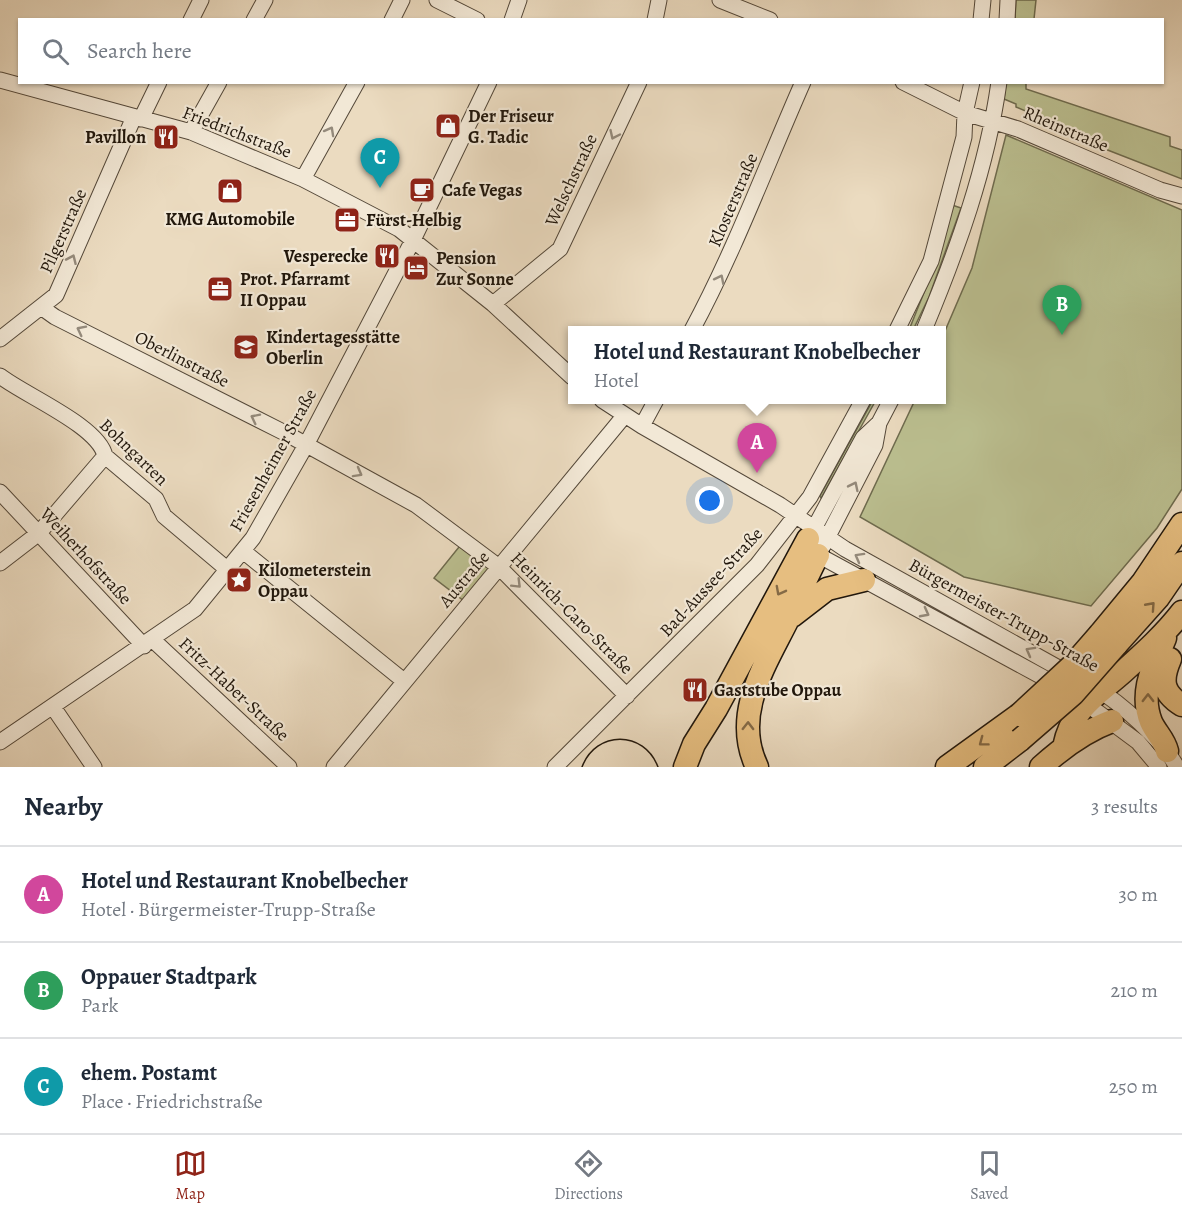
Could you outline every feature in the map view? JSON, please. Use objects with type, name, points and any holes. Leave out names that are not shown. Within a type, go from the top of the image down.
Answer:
[{"type":"highway","points":[[984,767],[1020,740],[1073,694],[1182,524]]},
{"type":"highway","points":[[757,767],[751,753],[747,732],[749,709],[755,685],[788,618],[817,540]]},
{"type":"highway","points":[[685,767],[694,744],[817,540]]},
{"type":"highway","points":[[947,767],[1019,715],[1073,665],[1108,640],[1158,598],[1182,563]]},
{"type":"highway","points":[[788,618],[827,589],[864,580]]},
{"type":"highway","points":[[1064,747],[1067,731],[1092,696],[1178,625]]},
{"type":"highway","points":[[1178,625],[1164,672],[1163,686],[1170,698],[1182,705]]},
{"type":"highway","points":[[1168,762],[1165,741],[1153,726],[1148,713],[1147,693],[1149,675],[1178,625]]},
{"type":"highway","points":[[1041,767],[1064,747],[1096,727],[1112,721]]},
{"type":"street","points":[[192,18],[201,0]]},
{"type":"street","points":[[255,18],[265,0]]},
{"type":"street","points":[[393,18],[402,0]]},
{"type":"street","points":[[437,0],[473,18]]},
{"type":"street","points":[[513,18],[519,0]]},
{"type":"street","points":[[655,18],[659,0]]},
{"type":"street","points":[[720,0],[739,3],[766,18]]},
{"type":"street","points":[[981,18],[983,0]]},
{"type":"street","points":[[1007,18],[1008,0]]},
{"type":"street","name":"Friedrichstraße","points":[[0,80],[191,132],[303,179],[399,230],[413,240]]},
{"type":"street","name":"Pilgerstraße","points":[[0,339],[56,295],[138,118],[158,84]]},
{"type":"street","points":[[191,132],[218,84]]},
{"type":"street","points":[[303,179],[356,84]]},
{"type":"street","name":"Friesenheimer Straße","points":[[0,742],[195,609],[243,551],[306,445],[413,240],[488,84]]},
{"type":"street","name":"Welschstraße","points":[[493,304],[560,249],[638,84]]},
{"type":"street","name":"Klosterstraße","points":[[695,326],[722,276],[802,84]]},
{"type":"street","name":"Rheinstraße","points":[[907,84],[965,113],[992,121],[1182,196]]},
{"type":"street","points":[[899,326],[931,261],[964,137],[965,113],[972,84]]},
{"type":"street","points":[[926,326],[951,267],[967,218],[992,121],[999,84]]},
{"type":"street","points":[[413,240],[493,304],[568,372]]},
{"type":"street","name":"Oberlinstraße","points":[[41,307],[55,317],[306,445]]},
{"type":"street","name":"Bohngarten","points":[[0,376],[75,422],[103,447],[105,456],[156,499],[164,516],[228,570]]},
{"type":"street","name":"Bürgermeister-Trupp-Straße","points":[[609,404],[642,426],[780,505],[864,580],[1036,672],[1092,696],[1112,721],[1168,762]]},
{"type":"street","points":[[642,426],[653,404]]},
{"type":"street","name":"Bad-Aussee-Straße","points":[[555,767],[757,565],[810,497],[860,404]]},
{"type":"street","points":[[817,540],[875,445],[879,423],[888,404]]},
{"type":"street","name":"Austraße","points":[[334,767],[625,415]]},
{"type":"street","name":"Heinrich-Caro-Straße","points":[[306,445],[416,505],[500,567],[627,696]]},
{"type":"street","points":[[0,563],[39,533],[105,456]]},
{"type":"street","name":"Weiherhofstraße","points":[[0,492],[148,643]]},
{"type":"street","name":"Bürgermeister-Trupp-Straße","points":[[817,540],[1092,696],[1168,762]]},
{"type":"street","points":[[243,551],[404,681]]},
{"type":"street","name":"Fritz-Haber-Straße","points":[[148,643],[289,767]]},
{"type":"street","points":[[53,707],[94,767]]},
{"type":"green space","points":[[1016,0],[1036,0],[1034,18],[1015,18]]},
{"type":"green space","points":[[1006,84],[1026,84],[1026,89],[1170,137],[1170,146],[1182,150],[1182,179],[1105,149],[1082,135],[1016,107],[1016,104],[1004,99]]},
{"type":"green space","points":[[1006,135],[1182,210],[1182,489],[1157,528],[1091,606],[964,577],[860,517],[913,404],[946,404],[946,329],[972,268]]},
{"type":"green space","points":[[952,205],[961,208],[929,297],[915,326],[911,326],[937,260]]},
{"type":"green space","points":[[871,404],[874,404],[821,498],[820,496]]},
{"type":"green space","points":[[463,542],[493,566],[464,601],[434,578]]},
{"type":"tram line","points":[[582,767],[598,746],[620,739],[642,746],[658,767]]},
{"type":"place","name":"Der Friseur G. Tadic","points":[[448,126]]},
{"type":"place","name":"Pavillon","points":[[166,137]]},
{"type":"place","name":"ehem. Postamt","points":[[380,188]]},
{"type":"place","name":"Cafe Vegas","points":[[422,190]]},
{"type":"place","name":"KMG Automobile","points":[[230,191]]},
{"type":"place","name":"Fürst-Helbig","points":[[347,220]]},
{"type":"place","name":"Vesperecke","points":[[387,256]]},
{"type":"place","name":"Pension Zur Sonne","points":[[416,268]]},
{"type":"place","name":"Prot. Pfarramt II Oppau","points":[[220,289]]},
{"type":"place","name":"Oppauer Stadtpark","points":[[1062,335]]},
{"type":"place","name":"Kindertagesstätte Oberlin","points":[[246,347]]},
{"type":"place","name":"Hotel und Restaurant Knobelbecher","points":[[757,473]]},
{"type":"place","name":"Kilometerstein Oppau","points":[[239,580]]},
{"type":"place","name":"Gaststube Oppau","points":[[695,690]]}]
